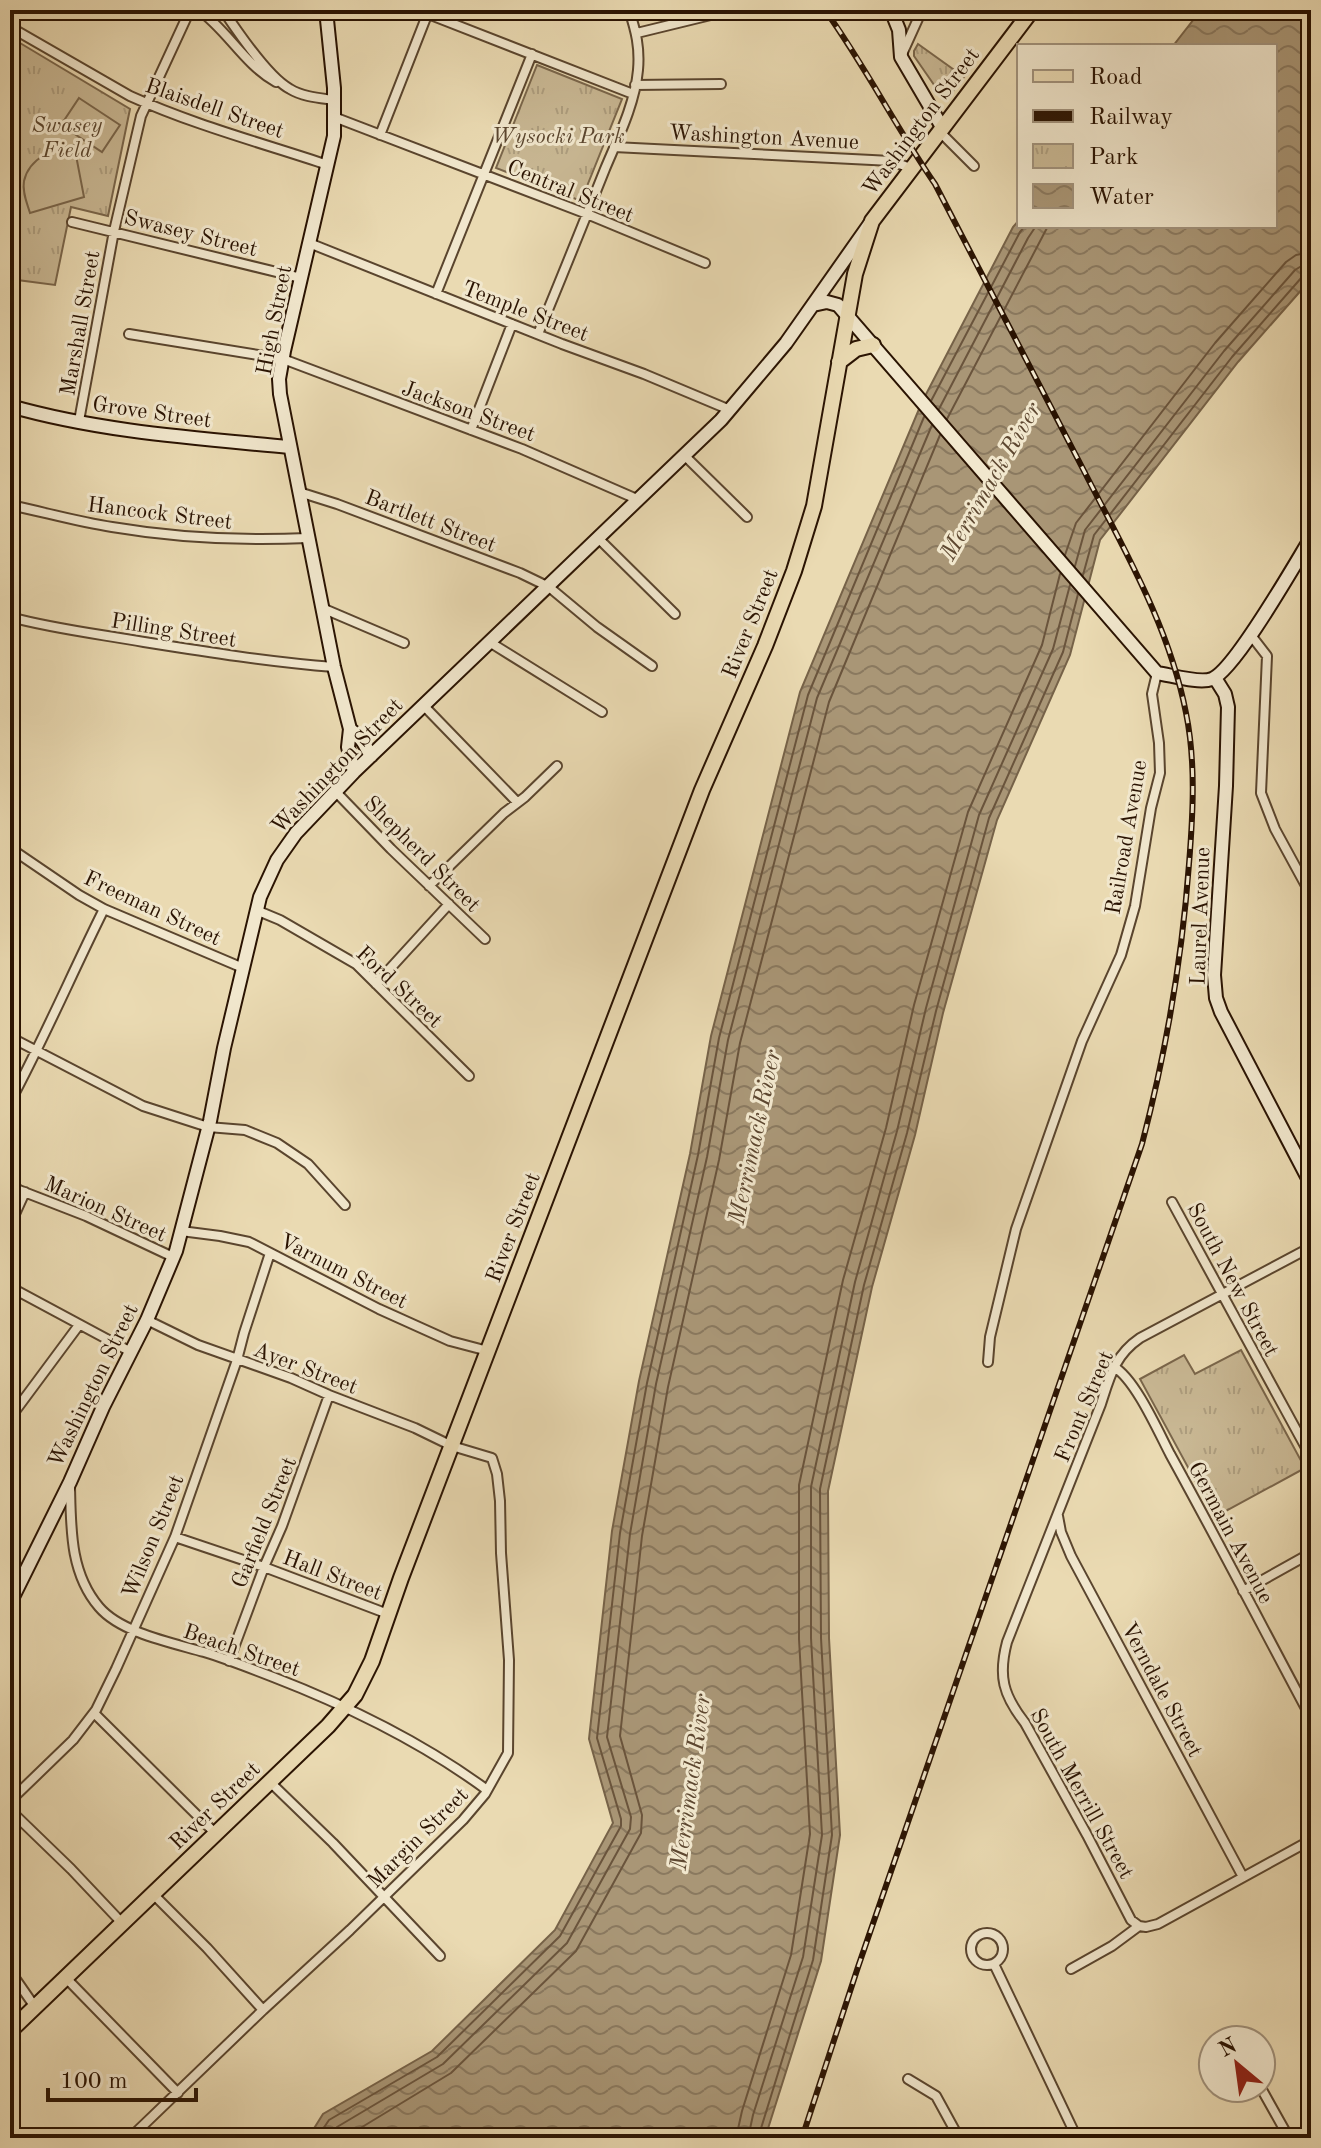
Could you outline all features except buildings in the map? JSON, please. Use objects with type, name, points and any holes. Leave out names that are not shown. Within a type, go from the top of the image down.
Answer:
[{"type":"main road","name":"Washington Street","points":[[848,316],[860,254],[872,221],[1032,10]]},
{"type":"main road","name":"River Street","points":[[10,2031],[328,1726],[355,1695],[372,1661],[702,790],[794,571],[814,506],[848,316]]},
{"type":"main road","points":[[839,362],[855,350],[874,346]]},
{"type":"street","points":[[147,104],[190,10]]},
{"type":"street","points":[[199,10],[257,69],[287,88],[308,96],[334,100]]},
{"type":"street","points":[[223,10],[267,68],[287,88]]},
{"type":"street","name":"High Street","points":[[326,10],[334,136],[279,379],[289,447],[334,667],[350,729],[348,747],[354,772]]},
{"type":"street","points":[[538,334],[634,90],[639,50],[629,10]]},
{"type":"street","points":[[891,10],[899,30],[901,57],[940,129],[974,166]]},
{"type":"street","points":[[901,57],[922,10]]},
{"type":"street","points":[[380,135],[428,12],[532,54],[634,90],[721,84]]},
{"type":"street","points":[[637,33],[723,12]]},
{"type":"street","name":"Blaisdell Street","points":[[10,27],[147,104],[328,165]]},
{"type":"street","points":[[436,294],[532,54]]},
{"type":"street","name":"Marshall Street","points":[[79,421],[114,231],[141,116],[147,104]]},
{"type":"street","name":"Central Street","points":[[334,117],[705,263]]},
{"type":"street","name":"Washington Avenue","points":[[614,147],[881,160],[911,168]]},
{"type":"street","name":"Washington Street","points":[[10,1603],[147,1320],[173,1257],[208,1127],[256,910],[277,860],[306,822],[354,772],[640,500],[730,410],[786,343],[872,221]]},
{"type":"street","name":"Swasey Street","points":[[72,222],[301,278]]},
{"type":"street","name":"Temple Street","points":[[309,243],[730,410]]},
{"type":"street","points":[[813,305],[827,302],[838,305],[1153,668],[1207,681],[1215,678],[1228,667],[1309,544]]},
{"type":"street","points":[[471,430],[512,324]]},
{"type":"street","name":"Jackson Street","points":[[129,334],[283,359],[560,464],[640,500]]},
{"type":"street","name":"Grove Street","points":[[10,406],[180,437],[289,447]]},
{"type":"street","points":[[685,456],[747,517]]},
{"type":"street","name":"Bartlett Street","points":[[299,492],[470,554],[549,587],[597,627],[652,666]]},
{"type":"street","name":"Hancock Street","points":[[10,505],[153,533],[217,539],[308,538]]},
{"type":"street","points":[[599,539],[675,614]]},
{"type":"street","points":[[322,608],[404,643]]},
{"type":"street","name":"Pilling Street","points":[[10,617],[66,630],[214,654],[334,667]]},
{"type":"street","points":[[1250,634],[1267,656],[1261,793],[1275,829],[1311,895]]},
{"type":"street","points":[[491,643],[602,712]]},
{"type":"street","name":"Railroad Avenue","points":[[988,1362],[990,1337],[1016,1229],[1086,1033],[1121,955],[1135,906],[1160,773],[1152,694],[1153,668]]},
{"type":"street","name":"Laurel Avenue","points":[[1215,678],[1225,694],[1228,707],[1214,965],[1216,998],[1228,1027],[1311,1184]]},
{"type":"street","points":[[424,706],[517,802]]},
{"type":"street","name":"High Street","points":[[350,729],[362,740],[371,756]]},
{"type":"street","points":[[429,886],[557,766]]},
{"type":"street","name":"Shepherd Street","points":[[336,792],[485,939]]},
{"type":"street","name":"Freeman Street","points":[[10,848],[104,909],[243,968]]},
{"type":"street","points":[[376,984],[449,904]]},
{"type":"street","points":[[10,1102],[38,1050],[104,909]]},
{"type":"street","name":"Ford Street","points":[[256,910],[280,920],[356,964],[469,1076]]},
{"type":"street","points":[[10,1037],[143,1106],[208,1127],[245,1130],[277,1143],[308,1164],[345,1205]]},
{"type":"street","name":"Marion Street","points":[[10,1184],[173,1257]]},
{"type":"street","points":[[10,1225],[25,1192]]},
{"type":"street","name":"South New Street","points":[[1172,1202],[1311,1457]]},
{"type":"street","name":"Varnum Street","points":[[181,1231],[249,1242],[379,1309],[450,1341],[489,1352]]},
{"type":"street","name":"Front Street","points":[[1002,1674],[1007,1642],[1120,1355],[1140,1338],[1311,1247]]},
{"type":"street","name":"Wilson Street","points":[[10,1801],[73,1740],[94,1713],[175,1537],[237,1360],[270,1253]]},
{"type":"street","points":[[10,1287],[131,1352]]},
{"type":"street","name":"Ayer Street","points":[[147,1320],[198,1345],[291,1378],[452,1446]]},
{"type":"street","points":[[10,1418],[79,1325]]},
{"type":"street","name":"Germain Avenue","points":[[1114,1367],[1123,1373],[1143,1404],[1311,1718]]},
{"type":"street","name":"Garfield Street","points":[[229,1661],[288,1511],[329,1395]]},
{"type":"street","name":"Margin Street","points":[[130,2138],[463,1820],[487,1790],[508,1753],[509,1660],[497,1474],[492,1458],[452,1446]]},
{"type":"street","name":"Beach Street","points":[[70,1482],[71,1530],[76,1564],[101,1610],[133,1630],[276,1677],[344,1707],[457,1768],[487,1790]]},
{"type":"street","name":"Verndale Street","points":[[1058,1514],[1061,1532],[1071,1556],[1243,1877]]},
{"type":"street","name":"Hall Street","points":[[175,1537],[388,1614]]},
{"type":"street","points":[[1243,1591],[1311,1553]]},
{"type":"street","name":"South Merrill Street","points":[[1002,1674],[1014,1709],[1025,1723],[1131,1920],[1139,1926]]},
{"type":"street","points":[[94,1713],[216,1834]]},
{"type":"street","points":[[270,1782],[333,1843],[440,1956]]},
{"type":"street","points":[[10,1810],[122,1923]]},
{"type":"street","points":[[1071,1969],[1112,1946],[1139,1926],[1158,1924],[1311,1840]]},
{"type":"street","points":[[153,1894],[263,2010]]},
{"type":"street","points":[[983,1933],[992,1933],[1002,1943],[1001,1957],[994,1964],[980,1963],[971,1952],[975,1939],[983,1933]]},
{"type":"street","points":[[994,1964],[1077,2138]]},
{"type":"street","points":[[10,1971],[35,2007]]},
{"type":"street","points":[[66,1978],[178,2093]]},
{"type":"street","points":[[908,2079],[936,2096],[959,2138]]},
{"type":"street","points":[[1270,2104],[1289,2138]]},
{"type":"green space","name":"Swasey Field","points":[[10,37],[130,109],[108,216],[71,207],[55,285],[10,279]]},
{"type":"green space","points":[[918,44],[964,77],[953,91],[939,92],[914,56]]},
{"type":"green space","name":"Wysocki Park","points":[[537,65],[622,99],[581,201],[496,168]]},
{"type":"green space","points":[[79,98],[120,125],[102,152],[61,125]]},
{"type":"green space","points":[[74,145],[84,197],[30,213],[24,181],[31,166],[51,152]]},
{"type":"green space","points":[[1241,1350],[1305,1468],[1215,1517],[1140,1379],[1184,1355],[1195,1374]]},
{"type":"water","name":"Merrimack River","points":[[1201,10],[1311,10],[1311,279],[1238,362],[1100,540],[1070,655],[997,820],[872,1287],[828,1491],[829,1638],[840,1835],[821,1961],[765,2138],[308,2138],[323,2114],[432,2051],[555,1930],[613,1823],[589,1739],[612,1531],[639,1381],[690,1154],[711,1036],[800,692],[922,402],[1017,222],[1017,228],[1277,228],[1277,44],[1175,44]]},
{"type":"railway","points":[[802,2138],[1142,1144],[1166,1040],[1177,970],[1186,900],[1193,788],[1189,732],[1178,680],[1143,588],[935,184],[825,10]]}]
